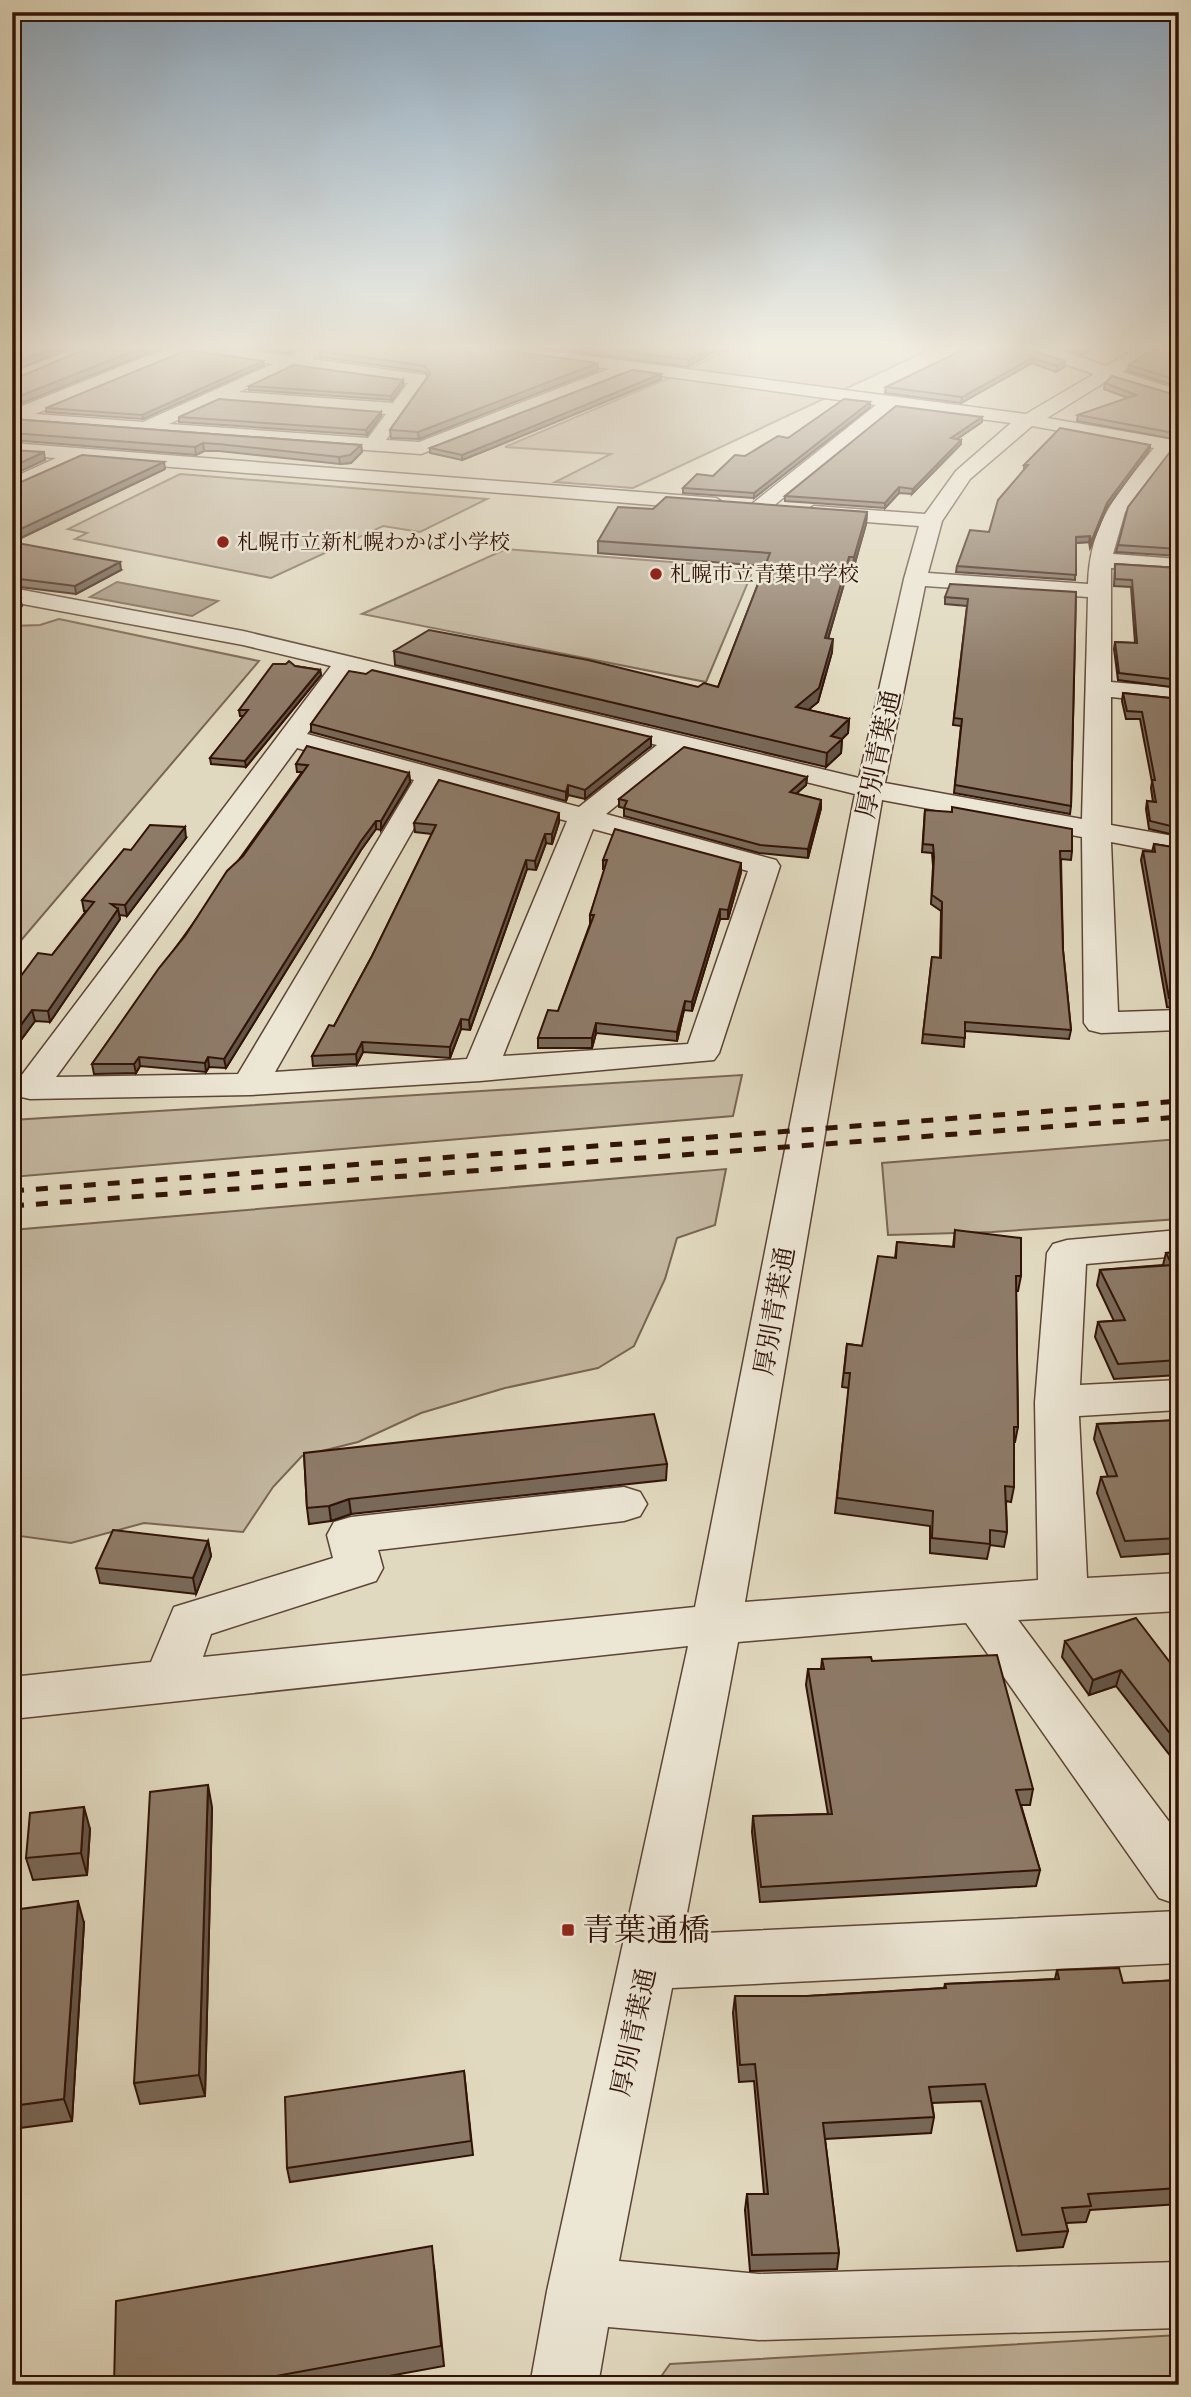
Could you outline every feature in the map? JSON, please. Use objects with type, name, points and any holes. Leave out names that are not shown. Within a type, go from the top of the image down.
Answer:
[{"type":"street","points":[[14,484],[74,457]]},
{"type":"street","points":[[117,457],[931,521]]},
{"type":"street","points":[[746,506],[814,457]]},
{"type":"street","name":"厚別青葉通","points":[[564,2385],[580,2291],[717,1623],[870,789],[915,579],[931,521],[963,475],[984,457]]},
{"type":"street","points":[[1163,457],[1115,511],[1100,560],[1097,591],[1096,831],[1101,1023],[1179,1020]]},
{"type":"street","points":[[1100,560],[1179,566]]},
{"type":"street","points":[[915,579],[1097,591]]},
{"type":"street","points":[[12,595],[243,638],[870,789],[1179,846]]},
{"type":"street","points":[[291,738],[765,866],[702,1052],[480,1070],[250,1084],[30,1088],[347,662]]},
{"type":"street","points":[[1096,688],[1175,693]]},
{"type":"street","points":[[480,1070],[583,818],[678,742]]},
{"type":"street","points":[[250,1084],[430,777]]},
{"type":"street","points":[[1063,1597],[1058,1402],[1068,1253],[1179,1243]]},
{"type":"street","points":[[1058,1402],[1179,1395]]},
{"type":"street","points":[[169,1681],[191,1621],[359,1568],[351,1535],[624,1504]]},
{"type":"street","points":[[12,1698],[717,1623],[978,1602],[1179,1592]]},
{"type":"street","points":[[978,1602],[1179,1880]]},
{"type":"street","points":[[648,1962],[1179,1937]]},
{"type":"street","points":[[580,2291],[759,2307],[1179,2295]]},
{"type":"shaded area","points":[[605,457],[700,457],[633,488],[555,482]]},
{"type":"shaded area","points":[[180,474],[487,499],[420,532],[383,526],[271,578],[75,539],[87,533],[68,529]]},
{"type":"shaded area","points":[[506,549],[735,567],[751,575],[706,682],[362,614]]},
{"type":"shaded area","points":[[117,582],[218,601],[192,616],[90,597]]},
{"type":"shaded area","points":[[59,619],[259,661],[12,951],[12,626],[40,625]]},
{"type":"shaded area","points":[[742,1075],[733,1116],[12,1177],[12,1120]]},
{"type":"shaded area","points":[[1179,1139],[1179,1219],[992,1232],[888,1235],[882,1163]]},
{"type":"shaded area","points":[[726,1169],[715,1225],[677,1238],[665,1279],[634,1346],[598,1368],[505,1388],[421,1413],[358,1442],[302,1456],[273,1487],[243,1532],[144,1523],[71,1543],[12,1535],[12,1230]]},
{"type":"shaded area","points":[[1179,2335],[1179,2385],[655,2385],[670,2364]]},
{"type":"building","points":[[12,457],[34,457],[12,467]]},
{"type":"building","points":[[78,457],[164,462],[12,533],[12,486]]},
{"type":"building","points":[[733,457],[800,457],[754,493],[683,488],[697,474],[713,476]]},
{"type":"building","points":[[833,457],[944,457],[913,489],[899,487],[885,503],[785,496]]},
{"type":"building","points":[[1032,457],[1141,457],[1107,503],[1091,542],[1090,536],[1076,537],[1076,575],[957,566],[970,530],[989,532],[998,500],[1028,465],[1024,465]]},
{"type":"building","points":[[1166,457],[1179,457],[1179,549],[1118,545],[1128,507]]},
{"type":"building","points":[[666,497],[867,512],[854,557],[849,557],[825,638],[833,639],[819,688],[796,707],[849,719],[831,736],[842,739],[827,753],[394,651],[429,630],[588,660],[698,687],[704,683],[718,687],[770,553],[598,541],[618,507],[653,509]]},
{"type":"building","points":[[12,542],[120,562],[75,586],[12,578]]},
{"type":"building","points":[[1115,564],[1179,568],[1179,680],[1119,673],[1115,642],[1137,643],[1132,580],[1115,579]]},
{"type":"building","points":[[950,584],[1076,592],[1071,806],[955,785],[962,719],[954,718],[968,599],[945,597]]},
{"type":"building","points":[[289,661],[295,666],[320,670],[245,761],[210,758],[248,710],[239,710],[273,664],[286,664]]},
{"type":"building","points":[[372,670],[651,737],[585,790],[568,785],[566,792],[311,724],[349,671],[366,674]]},
{"type":"building","points":[[1123,693],[1179,699],[1179,828],[1150,821],[1147,801],[1156,802],[1152,780],[1155,780],[1142,712],[1127,711]]},
{"type":"building","points":[[307,746],[409,773],[381,821],[376,821],[361,841],[224,1059],[208,1057],[205,1063],[139,1057],[134,1064],[92,1064],[159,968],[185,936],[227,871],[243,856],[308,765],[296,764]]},
{"type":"building","points":[[684,747],[807,777],[790,792],[821,800],[808,849],[760,845],[624,808],[627,801],[619,799]]},
{"type":"building","points":[[439,780],[559,813],[552,834],[545,834],[535,861],[526,860],[469,1020],[461,1019],[450,1047],[362,1042],[356,1054],[312,1056],[329,1025],[334,1026],[372,956],[436,825],[414,823]]},
{"type":"building","points":[[952,807],[1072,829],[1072,851],[1060,851],[1063,950],[1071,1030],[965,1022],[965,1038],[923,1034],[932,957],[941,958],[942,902],[932,895],[934,857],[933,845],[923,844],[925,810],[952,812]]},
{"type":"building","points":[[150,825],[185,827],[125,905],[111,904],[118,909],[48,1011],[32,1010],[12,1037],[12,988],[38,953],[52,955],[94,902],[82,900],[124,849],[131,850]]},
{"type":"building","points":[[615,829],[741,863],[728,910],[720,909],[692,1002],[685,1001],[677,1032],[596,1023],[592,1038],[538,1038],[548,1010],[558,1011],[594,915],[590,915],[607,860],[603,860]]},
{"type":"building","points":[[1154,844],[1179,848],[1179,999],[1169,998],[1143,851],[1155,852]]},
{"type":"building","points":[[955,1230],[1021,1238],[1021,1276],[1016,1276],[1018,1427],[1014,1427],[1014,1487],[1005,1486],[1007,1532],[990,1530],[990,1544],[932,1538],[933,1511],[837,1498],[850,1373],[844,1373],[847,1344],[862,1346],[878,1256],[896,1258],[897,1242],[954,1247]]},
{"type":"building","points":[[1179,1252],[1179,1360],[1118,1364],[1098,1322],[1125,1320],[1100,1270],[1172,1265],[1166,1253]]},
{"type":"building","points":[[654,1414],[667,1464],[349,1499],[329,1506],[307,1508],[304,1453]]},
{"type":"building","points":[[1179,1420],[1179,1538],[1125,1541],[1101,1477],[1117,1476],[1097,1424]]},
{"type":"building","points":[[113,1530],[208,1541],[193,1578],[96,1568]]},
{"type":"building","points":[[1136,1618],[1172,1665],[1179,1662],[1179,1745],[1121,1670],[1093,1680],[1065,1641]]},
{"type":"building","points":[[997,1655],[1033,1789],[1016,1790],[1040,1870],[761,1887],[753,1816],[832,1814],[808,1669],[824,1669],[822,1659],[871,1657],[872,1661]]},
{"type":"building","points":[[208,1785],[199,2075],[134,2083],[150,1792]]},
{"type":"building","points":[[84,1807],[81,1853],[26,1858],[30,1813]]},
{"type":"building","points":[[78,1901],[64,2099],[12,2106],[12,1998],[21,1909]]},
{"type":"building","points":[[1119,1968],[1123,1983],[1179,1980],[1179,2188],[1088,2194],[1091,2206],[1062,2208],[1068,2231],[1022,2235],[985,2084],[929,2087],[934,2117],[823,2123],[839,2253],[752,2255],[747,2194],[768,2194],[755,2064],[740,2065],[735,1996],[807,1996],[946,1988],[945,1984],[1059,1979],[1057,1970]]},
{"type":"building","points":[[464,2071],[471,2141],[287,2168],[285,2097]]},
{"type":"building","points":[[432,2246],[441,2346],[227,2385],[114,2385],[116,2301]]},
{"type":"railway","points":[[12,1191],[1179,1101]]},
{"type":"railway","points":[[12,1206],[1179,1117]]},
{"type":"place","name":"札幌市立新札幌わかば小学校","points":[[223,542]]},
{"type":"place","name":"札幌市立青葉中学校","points":[[656,574]]},
{"type":"place","name":"青葉通橋","points":[[568,1930]]}]
